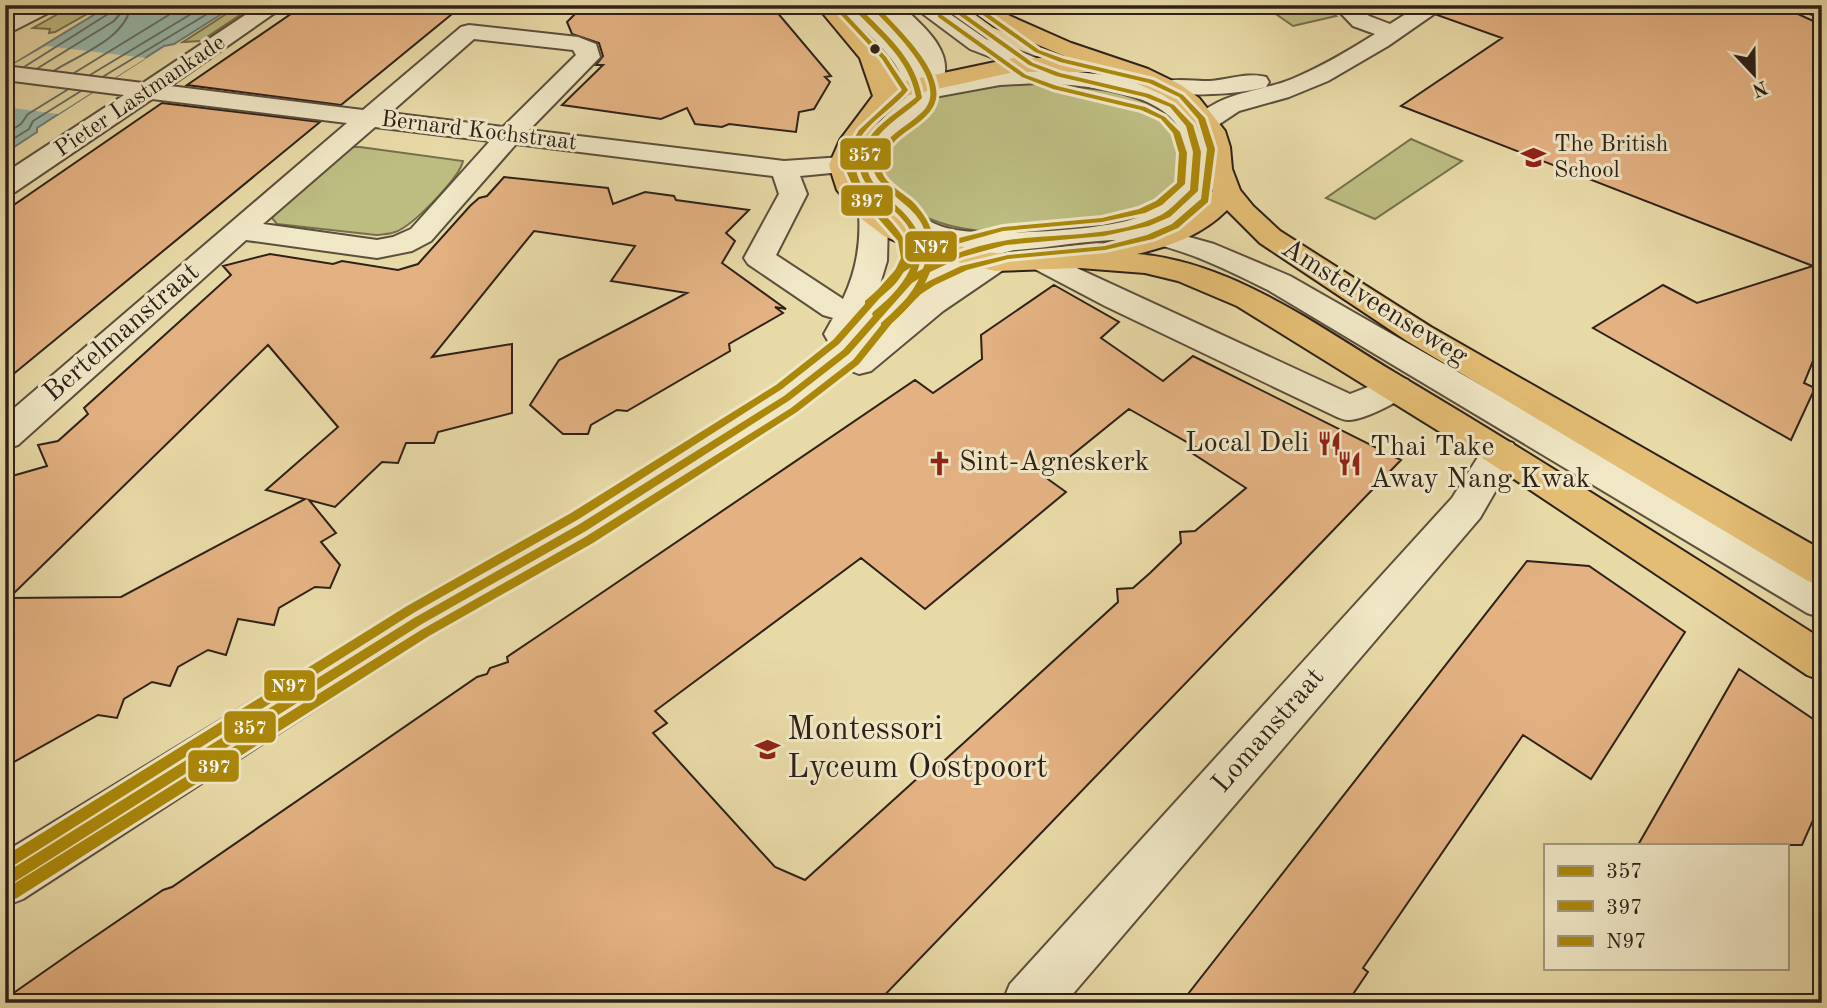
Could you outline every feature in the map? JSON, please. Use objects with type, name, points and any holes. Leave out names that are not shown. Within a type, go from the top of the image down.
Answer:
[{"type":"main road","points":[[827,5],[878,64],[884,78],[886,96],[853,140],[843,165]]},
{"type":"main road","name":"Amstelveenseweg","points":[[976,5],[1023,31],[1098,66],[1168,86],[1190,103],[1206,122],[1217,147],[1218,169],[1208,200],[1243,212],[1270,237],[1419,334],[1822,570]]},
{"type":"main road","name":"Amstelveenseweg","points":[[993,73],[1029,64],[1098,66]]},
{"type":"main road","name":"Amstelveenseweg","points":[[886,96],[923,88]]},
{"type":"main road","name":"Amstelveenseweg","points":[[843,165],[851,190],[873,214],[894,230],[913,232],[959,256]]},
{"type":"main road","points":[[1080,259],[1165,237],[1208,200]]},
{"type":"main road","name":"Amstelveenseweg","points":[[1001,253],[1042,261],[1080,259],[1145,264],[1188,274],[1248,299],[1500,452],[1822,662]]},
{"type":"street","points":[[5,28],[46,5]]},
{"type":"street","name":"Pieter Lastmankade","points":[[5,186],[275,5]]},
{"type":"street","points":[[853,5],[914,72],[923,88]]},
{"type":"street","name":"Amstelveenseweg","points":[[888,5],[924,43],[934,61],[923,88],[875,139],[866,151],[864,164],[866,178],[875,193],[913,232],[925,230],[1001,253],[1122,231],[1208,200]]},
{"type":"street","name":"Amstelveenseweg","points":[[922,5],[978,44],[1061,75],[1130,88],[1178,113],[1193,129],[1199,145],[1208,200],[1223,240],[1279,283]]},
{"type":"street","name":"Amstelveenseweg","points":[[948,5],[1029,64]]},
{"type":"street","points":[[1344,5],[1376,27]]},
{"type":"street","points":[[1168,86],[1232,86],[1287,75],[1300,71],[1376,27],[1436,5]]},
{"type":"street","points":[[1809,5],[1822,10]]},
{"type":"street","points":[[469,32],[491,14]]},
{"type":"street","points":[[1206,122],[1227,106],[1279,93],[1307,82],[1376,27]]},
{"type":"street","points":[[239,230],[377,249],[401,244],[421,235],[510,135],[588,57],[588,49],[578,44],[469,32]]},
{"type":"street","name":"Bertelmanstraat","points":[[5,436],[469,32]]},
{"type":"street","name":"Amstelveenseweg","points":[[924,43],[953,59],[993,73],[1061,75]]},
{"type":"street","name":"Bernard Kochstraat","points":[[5,73],[784,169],[843,165]]},
{"type":"street","name":"Amstelveenseweg","points":[[923,88],[958,83],[993,73]]},
{"type":"street","points":[[784,169],[793,194],[759,258],[834,308],[857,319]]},
{"type":"street","points":[[5,881],[418,621],[582,528],[787,398],[846,352],[875,250],[873,214]]},
{"type":"street","name":"Amstelveenseweg","points":[[1122,231],[1165,237],[1212,252],[1279,283],[1822,601]]},
{"type":"street","points":[[909,281],[917,261],[913,232]]},
{"type":"street","points":[[857,319],[909,281],[959,256],[1001,253]]},
{"type":"street","points":[[418,621],[481,599],[577,553],[789,414],[1001,253]]},
{"type":"street","name":"Amstelveenseweg","points":[[1042,261],[1349,408],[1396,388]]},
{"type":"street","name":"Lomanstraat","points":[[1029,1003],[1466,508],[1500,452]]},
{"type":"green space","points":[[74,5],[103,5],[55,32],[33,28]]},
{"type":"green space","points":[[240,5],[255,5],[201,41],[183,42]]},
{"type":"green space","points":[[1305,5],[1319,5],[1336,16],[1293,26],[1273,12]]},
{"type":"green space","points":[[1007,79],[1104,88],[1152,104],[1169,117],[1183,138],[1184,170],[1176,191],[1159,206],[1127,218],[1075,229],[1027,233],[979,231],[938,222],[915,212],[892,195],[878,174],[877,162],[883,145],[889,138],[925,106],[940,97],[960,89]]},
{"type":"green space","points":[[1411,139],[1462,161],[1375,219],[1326,198]]},
{"type":"green space","points":[[353,147],[463,161],[454,177],[428,207],[394,233],[376,235],[277,224],[272,218],[279,209],[343,150]]},
{"type":"water","points":[[110,5],[236,5],[174,44],[164,46],[37,128],[37,132],[5,153],[5,69]]},
{"type":"pier","points":[[46,46],[146,58],[58,114],[5,107],[5,69]]},
{"type":"building","points":[[304,5],[463,5],[341,105],[187,85]]},
{"type":"building","points":[[584,5],[682,11],[720,5],[771,5],[831,76],[825,77],[830,82],[814,109],[799,112],[796,132],[729,124],[722,127],[695,124],[687,108],[661,119],[562,105],[603,65],[596,65],[603,56],[599,43],[572,34],[567,22]]},
{"type":"building","points":[[1450,5],[1778,5],[1822,25],[1822,339],[1804,383],[1815,388],[1791,440],[1593,328],[1663,285],[1697,303],[1813,266],[1401,106],[1502,38],[1437,15]]},
{"type":"building","points":[[162,103],[320,122],[5,381],[5,211]]},
{"type":"building","points":[[504,177],[608,188],[613,204],[645,192],[674,196],[676,200],[749,210],[726,233],[735,241],[722,263],[786,309],[775,307],[783,313],[729,344],[730,351],[627,411],[617,410],[591,425],[588,434],[563,434],[530,405],[559,360],[687,293],[611,281],[635,246],[534,231],[432,357],[512,344],[512,413],[438,432],[434,443],[406,443],[398,463],[382,462],[335,507],[309,500],[336,533],[321,542],[340,565],[330,588],[315,587],[279,608],[274,625],[238,619],[226,655],[208,650],[178,667],[170,686],[152,682],[124,699],[117,718],[98,715],[5,767],[5,478],[47,466],[38,445],[58,441],[88,414],[84,408],[231,275],[223,266],[270,254],[333,264],[342,261],[398,270],[418,264],[470,206],[479,198],[487,196]],"holes":[[[268,345],[338,427],[266,490],[305,499],[121,597],[9,598]]]},
{"type":"building","points":[[1054,285],[1119,322],[1101,338],[1163,381],[1193,356],[1401,460],[877,1003],[5,1003],[5,999],[75,950],[163,890],[172,887],[477,677],[487,674],[490,668],[508,662],[507,657],[915,380],[933,393],[982,359],[981,335]],"holes":[[[1129,409],[1197,448],[1192,453],[1246,488],[1195,531],[1180,532],[1181,543],[1150,573],[1133,588],[1117,589],[1118,602],[934,770],[931,766],[805,880],[775,867],[653,733],[667,723],[655,711],[861,558],[925,609],[1066,492],[1045,477]]]},
{"type":"building","points":[[1527,561],[1589,566],[1685,632],[1591,779],[1523,735],[1363,968],[1368,972],[1347,1003],[1181,1003]]},
{"type":"building","points":[[1739,669],[1822,725],[1822,800],[1802,845],[1639,844]]},
{"type":"transit line","name":"357","points":[[853,5],[904,59],[917,84],[919,98],[875,136],[866,151],[863,163],[869,184],[910,224],[917,237],[919,249],[917,262],[905,285],[876,314]]},
{"type":"transit line","name":"N97","points":[[872,5],[914,51],[931,80],[934,93],[929,108],[897,135],[882,153],[877,165],[881,178],[912,205],[924,220],[930,237],[931,253],[928,270],[921,285],[911,300],[884,325]]},
{"type":"transit line","name":"357","points":[[5,881],[418,621],[582,528],[787,398],[846,352],[909,281],[925,271],[959,255],[1006,243],[1104,234],[1146,224],[1167,215],[1194,191],[1197,152],[1189,125],[1172,106],[1147,95],[1058,75],[1031,64],[948,5]]},
{"type":"transit line","name":"397","points":[[12,893],[425,633],[589,540],[794,410],[856,362],[889,321],[918,292],[932,283],[964,268],[1008,257],[1105,248],[1150,237],[1175,226],[1205,200],[1211,149],[1201,118],[1181,96],[1151,81],[1062,61],[1037,51],[972,5]]},
{"type":"transit line","name":"397","points":[[843,14],[884,58],[905,90],[868,124],[852,149],[851,173],[860,193],[902,241],[905,258],[895,278],[868,303]]},
{"type":"transit line","name":"N97","points":[[5,864],[411,609],[575,516],[779,387],[836,342],[899,271],[918,259],[954,242],[1003,229],[1102,220],[1142,211],[1159,203],[1181,184],[1183,153],[1176,132],[1163,118],[1143,108],[1055,88],[1024,76],[940,16]]},
{"type":"place","name":"The British School","points":[[1534,157]]},
{"type":"place","name":"Local Deli","points":[[1329,444]]},
{"type":"place","name":"Sint-Agneskerk","points":[[939,463]]},
{"type":"place","name":"Thai Take Away Nang Kwak","points":[[1350,464]]},
{"type":"place","name":"Montessori Lyceum Oostpoort","points":[[767,749]]}]
